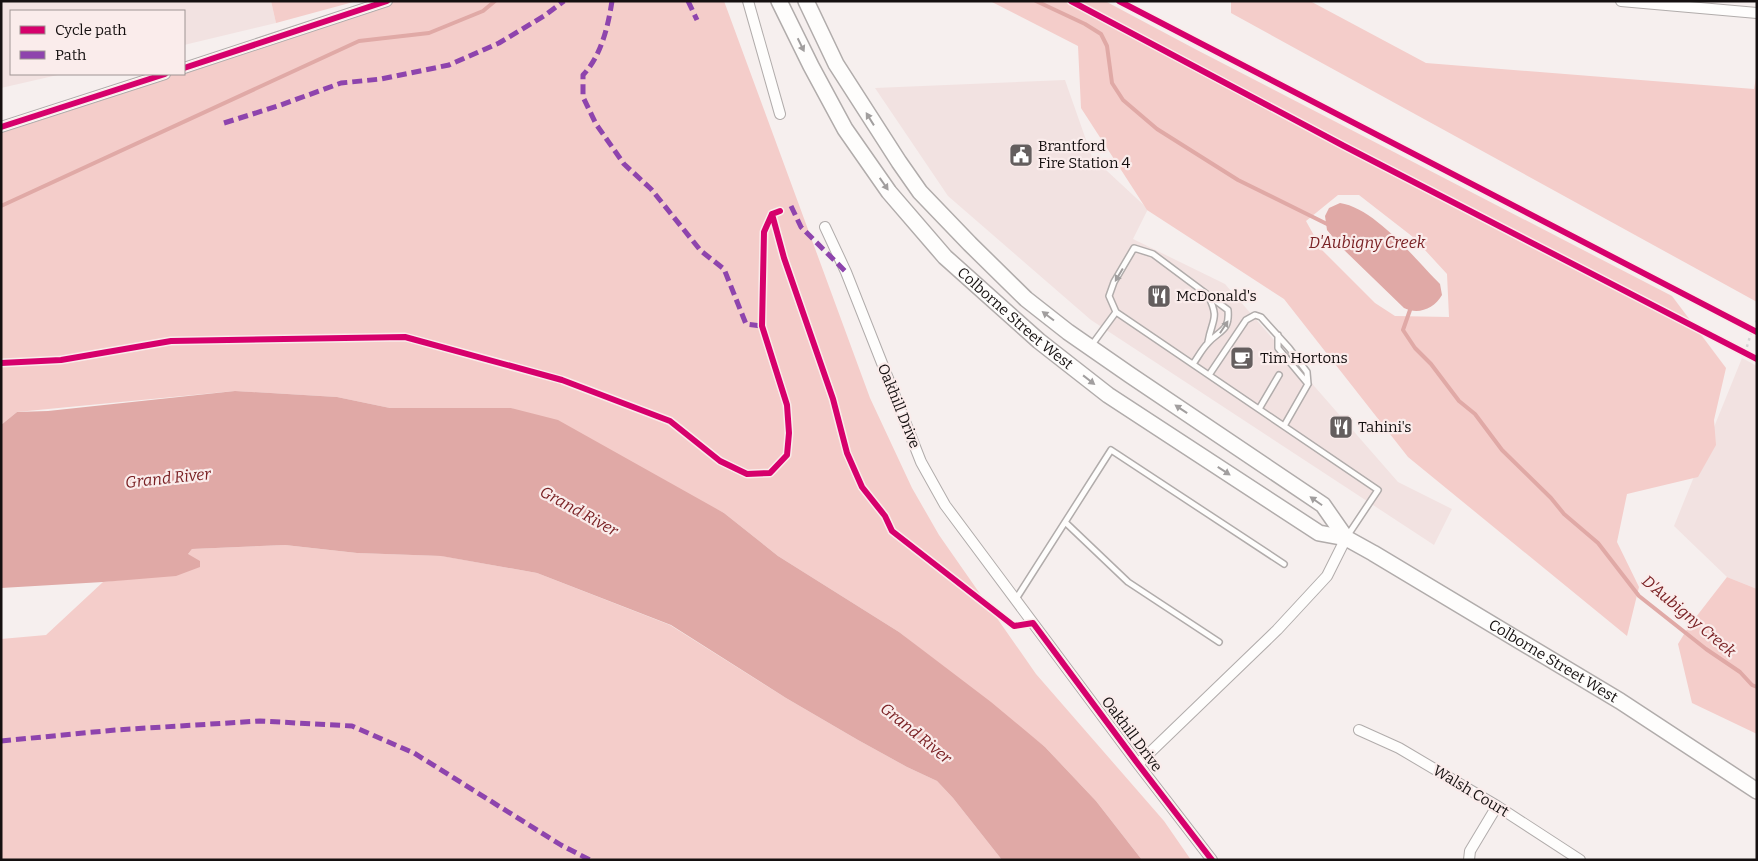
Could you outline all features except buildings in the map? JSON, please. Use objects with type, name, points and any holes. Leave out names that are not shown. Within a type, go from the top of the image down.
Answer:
[{"type":"main road","name":"Colborne Street West","points":[[780,1],[811,66],[845,128],[889,192],[945,257],[1039,341],[1108,395],[1319,533],[1346,538],[1620,701],[1757,791]]},
{"type":"main road","name":"Colborne Street West","points":[[806,1],[836,64],[880,134],[920,192],[970,244],[1026,299],[1090,348],[1323,505],[1346,538]]},
{"type":"street","points":[[185,68],[387,1]]},
{"type":"street","points":[[748,1],[780,114]]},
{"type":"street","points":[[1621,1],[1757,13]]},
{"type":"street","points":[[1,127],[162,75]]},
{"type":"street","name":"Oakhill Drive","points":[[826,227],[846,272],[921,462],[945,505],[1212,860]]},
{"type":"street","points":[[1138,764],[1277,630],[1327,576],[1346,538]]},
{"type":"street","name":"Walsh Court","points":[[1359,730],[1399,748],[1497,806],[1580,860]]},
{"type":"street","points":[[1468,860],[1470,851],[1497,806]]},
{"type":"lane","points":[[1193,364],[1208,342],[1220,334],[1229,321],[1228,310],[1153,254],[1134,248],[1114,282],[1109,296],[1116,312],[1378,490],[1346,538]]},
{"type":"lane","points":[[1207,294],[1215,309],[1214,321],[1208,342]]},
{"type":"lane","points":[[1090,348],[1116,312]]},
{"type":"lane","points":[[1209,375],[1248,318],[1261,317],[1307,372],[1308,384],[1284,426]]},
{"type":"lane","points":[[1278,335],[1278,348],[1308,384]]},
{"type":"lane","points":[[1259,409],[1279,375]]},
{"type":"lane","points":[[1016,600],[1111,450],[1284,564]]},
{"type":"lane","points":[[1065,522],[1128,582],[1219,642]]},
{"type":"path","points":[[1737,349],[1748,355],[1752,330],[1757,320]]},
{"type":"shaded area","points":[[1,1],[271,1],[276,23],[185,45],[185,10],[10,10],[10,75],[58,75],[1,88]]},
{"type":"shaded area","points":[[271,1],[357,1],[276,23]]},
{"type":"shaded area","points":[[387,1],[724,1],[870,398],[912,488],[939,535],[1036,674],[1164,821],[1191,860],[1142,860],[1096,801],[1045,747],[899,632],[778,556],[724,513],[511,408],[390,408],[337,397],[235,391],[17,412],[1,425],[1,129],[166,75],[185,75],[185,69]]},
{"type":"shaded area","points":[[990,1],[1105,1],[1672,296],[1726,368],[1714,420],[1716,445],[1698,477],[1627,494],[1617,542],[1639,587],[1627,636],[1408,457],[1284,299],[1147,210],[1081,108],[1078,46]],"holes":[[[1338,195],[1359,195],[1413,237],[1447,274],[1449,317],[1395,316],[1375,303],[1322,250],[1306,221]]]},
{"type":"shaded area","points":[[1231,1],[1310,1],[1426,63],[1754,89],[1757,72],[1757,302],[1231,13]]},
{"type":"shaded area","points":[[1065,80],[1092,157],[1148,209],[1133,239],[1225,284],[1398,482],[1452,509],[1434,545],[1091,320],[948,196],[875,88]]},
{"type":"shaded area","points":[[1742,358],[1757,366],[1757,589],[1727,577],[1674,526]]},
{"type":"shaded area","points":[[285,545],[357,553],[442,556],[537,573],[670,625],[786,698],[907,767],[937,781],[953,798],[1002,860],[1,860],[1,639],[46,635],[103,582],[138,578],[188,554],[192,549]]},
{"type":"shaded area","points":[[1727,577],[1757,589],[1757,734],[1692,703],[1678,644],[1689,626]]},
{"type":"water","name":"D'Aubigny Creek","points":[[1340,203],[1367,214],[1380,224],[1440,284],[1442,295],[1435,304],[1420,311],[1404,308],[1341,247],[1327,230],[1325,216],[1329,208]]},
{"type":"water","name":"Grand River","points":[[235,391],[337,397],[390,408],[511,408],[558,420],[724,513],[778,556],[899,632],[991,702],[1045,747],[1096,801],[1142,860],[1002,860],[953,798],[937,781],[907,767],[786,698],[671,625],[537,573],[441,556],[357,553],[285,545],[192,549],[188,554],[200,561],[200,567],[176,576],[1,588],[1,425],[17,412],[48,411]]},
{"type":"waterway","points":[[1,206],[359,41],[429,33],[483,11],[495,1]]},
{"type":"waterway","name":"D'Aubigny Creek","points":[[1036,1],[1085,24],[1101,34],[1107,46],[1112,83],[1123,100],[1157,129],[1238,180],[1327,224]]},
{"type":"waterway","name":"D'Aubigny Creek","points":[[1410,310],[1403,330],[1415,348],[1431,364],[1459,401],[1475,414],[1502,450],[1551,498],[1564,514],[1598,543],[1639,596],[1757,687]]},
{"type":"marked path","points":[[224,123],[341,83],[381,79],[449,65],[499,43],[544,16],[564,1]]},
{"type":"marked path","points":[[612,1],[603,41],[595,59],[583,75],[583,97],[596,124],[624,164],[651,189],[701,251],[724,269],[746,324],[762,326]]},
{"type":"marked path","points":[[688,1],[697,20]]},
{"type":"marked path","points":[[791,206],[801,227],[846,272]]},
{"type":"marked path","points":[[1,741],[115,730],[260,721],[352,726],[414,753],[561,845],[590,860]]},
{"type":"cycle path","points":[[185,68],[387,1]]},
{"type":"cycle path","points":[[1071,1],[1344,146],[1757,359]]},
{"type":"cycle path","points":[[1119,1],[1757,332]]},
{"type":"cycle path","points":[[1,127],[162,75]]},
{"type":"cycle path","points":[[1,363],[61,360],[171,341],[405,337],[562,380],[670,421],[720,461],[747,474],[770,473],[787,455],[789,433],[787,405],[762,326],[764,232],[772,214],[780,211]]},
{"type":"cycle path","points":[[772,214],[784,258],[833,399],[847,453],[862,487],[885,516],[892,531],[1014,626],[1033,623],[1212,860]]},
{"type":"place","name":"Brantford Fire Station 4","points":[[1021,155]]},
{"type":"place","name":"McDonald's","points":[[1159,296]]},
{"type":"place","name":"Tim Hortons","points":[[1242,358]]},
{"type":"place","name":"Tahini's","points":[[1341,427]]}]
